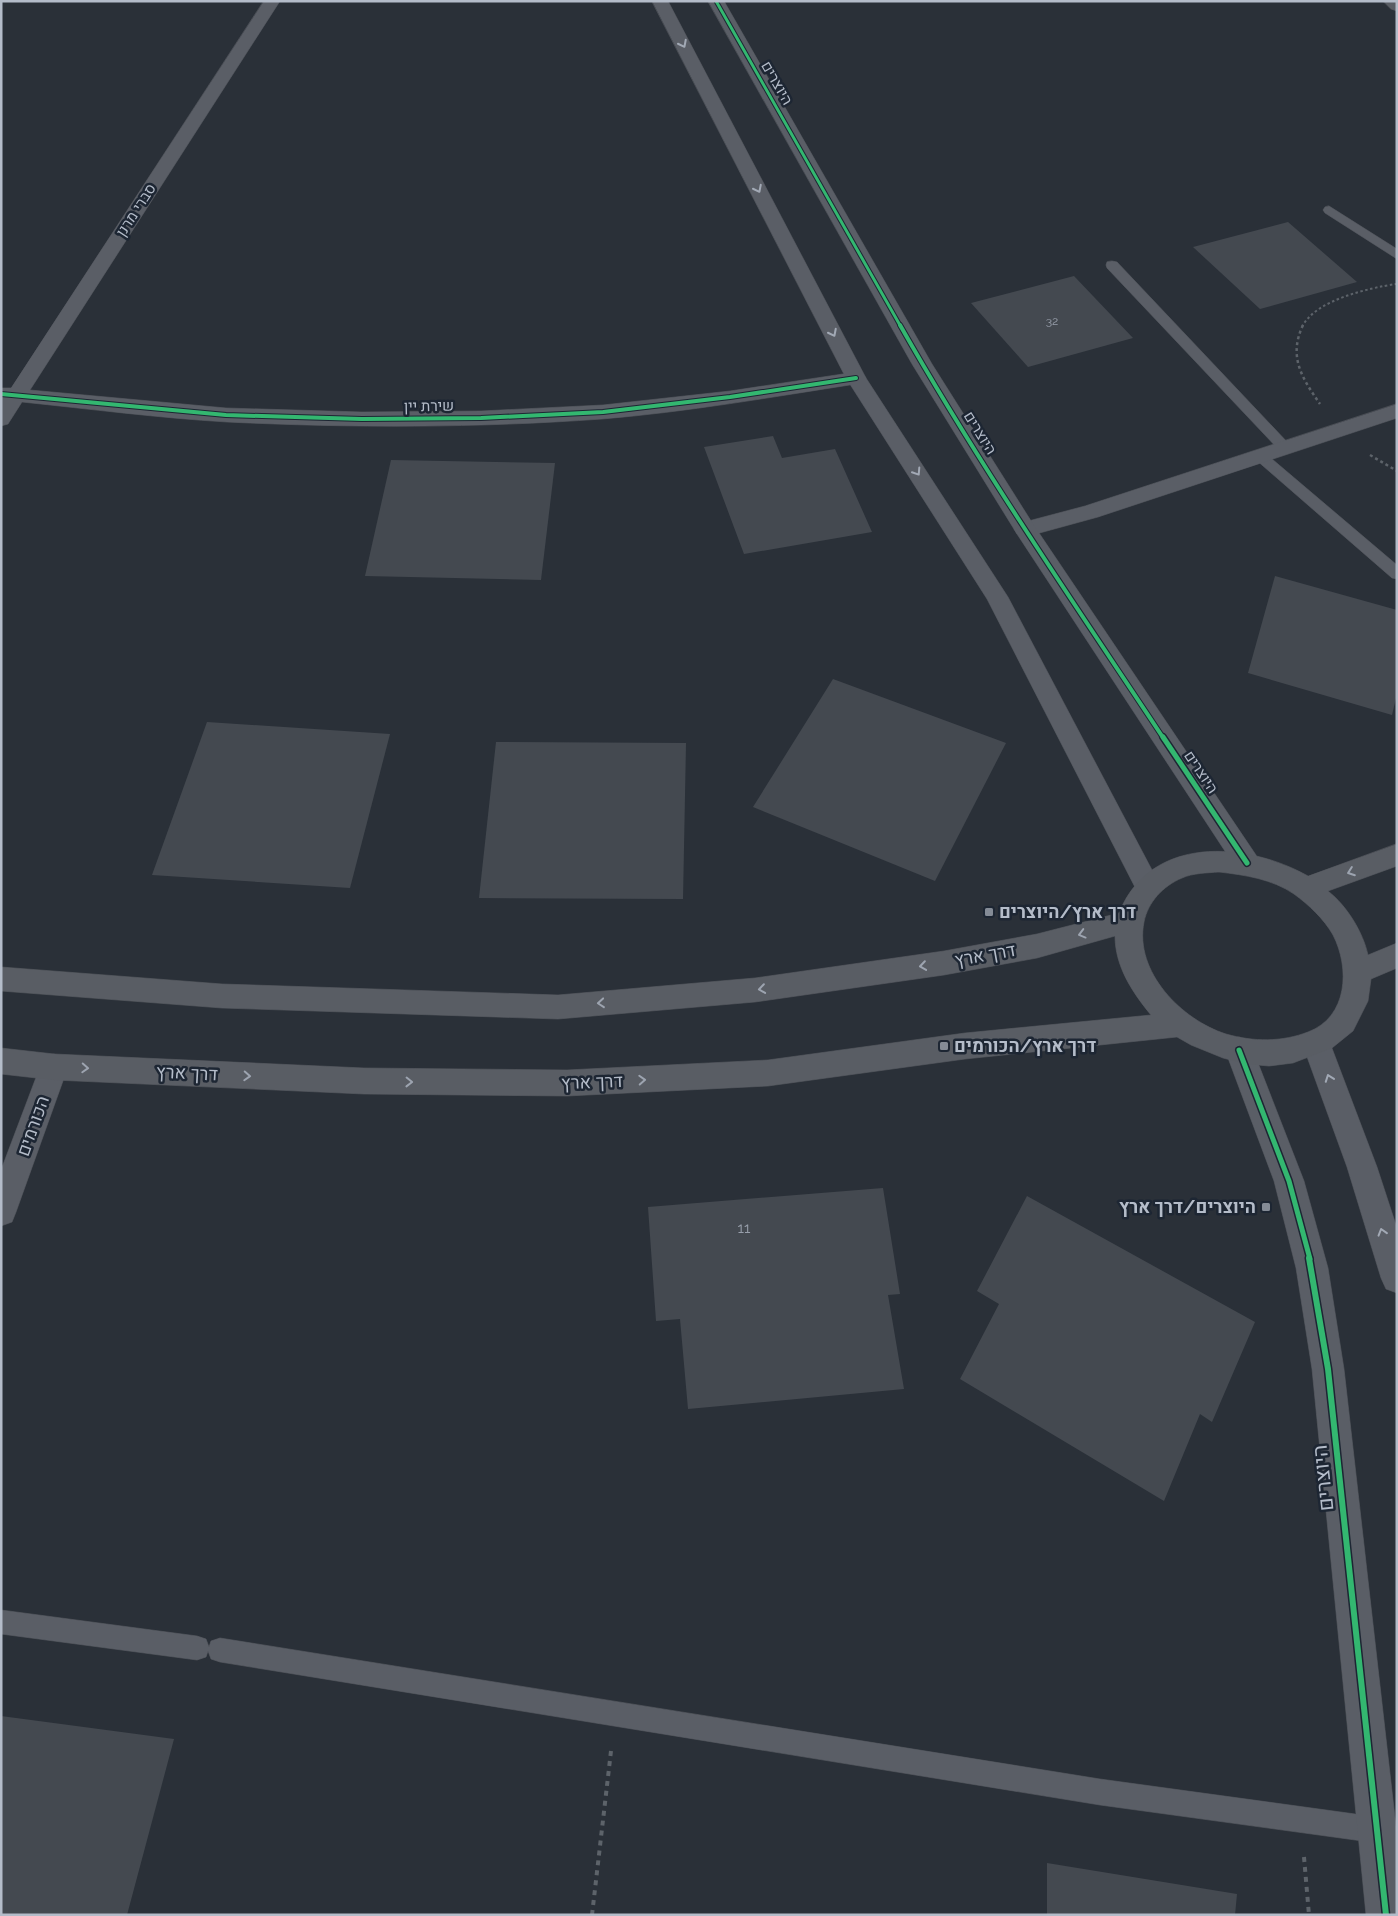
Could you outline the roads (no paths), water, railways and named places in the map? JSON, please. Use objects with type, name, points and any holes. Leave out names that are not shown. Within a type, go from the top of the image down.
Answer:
[{"type":"main road","points":[[1392,1],[1397,6]]},
{"type":"main road","points":[[1306,888],[1397,855]]},
{"type":"main road","points":[[1219,861],[1247,863],[1267,869],[1306,888],[1327,906],[1343,927],[1354,950],[1358,972],[1357,993],[1349,1013],[1335,1030],[1316,1043],[1267,1053],[1239,1050],[1208,1040],[1180,1024],[1157,1004],[1142,984],[1133,962],[1128,941],[1130,921],[1137,903],[1148,887],[1167,873],[1191,864],[1219,861]]},
{"type":"main road","name":"דרך ארץ","points":[[1,979],[222,996],[558,1007],[755,990],[944,963],[1037,946],[1130,921]]},
{"type":"main road","points":[[1358,972],[1397,955]]},
{"type":"main road","name":"דרך ארץ","points":[[1,1062],[54,1067],[364,1082],[567,1083],[768,1073],[965,1046],[1180,1024]]},
{"type":"street","name":"סברי מרנן","points":[[1,419],[9,395],[272,1]]},
{"type":"street","points":[[660,1],[856,378],[997,597],[1148,887]]},
{"type":"street","name":"היוצרים","points":[[716,1],[922,364],[1025,528],[1247,863]]},
{"type":"street","name":"שירת יין","points":[[9,395],[226,415],[362,419],[480,418],[603,412],[730,397],[856,378]]},
{"type":"street","points":[[1025,528],[1090,512],[1397,412]]},
{"type":"street","points":[[1316,1043],[1362,1167],[1397,1278]]},
{"type":"street","name":"היוצרים","points":[[1239,1050],[1289,1181],[1312,1268],[1328,1369],[1386,1915]]},
{"type":"street","name":"הכורמים","points":[[1,1212],[54,1067]]},
{"type":"lane","points":[[1329,210],[1397,254]]},
{"type":"lane","points":[[1112,265],[1285,448]]},
{"type":"lane","points":[[1260,456],[1397,574]]},
{"type":"lane","points":[[1,1622],[208,1649],[1100,1792],[1377,1830]]},
{"type":"place","name":"דרך ארץ/היוצרים","points":[[989,912]]},
{"type":"place","name":"דרך ארץ/הכורמים","points":[[944,1046]]},
{"type":"place","name":"היוצרים/דרך ארץ","points":[[1266,1207]]}]
